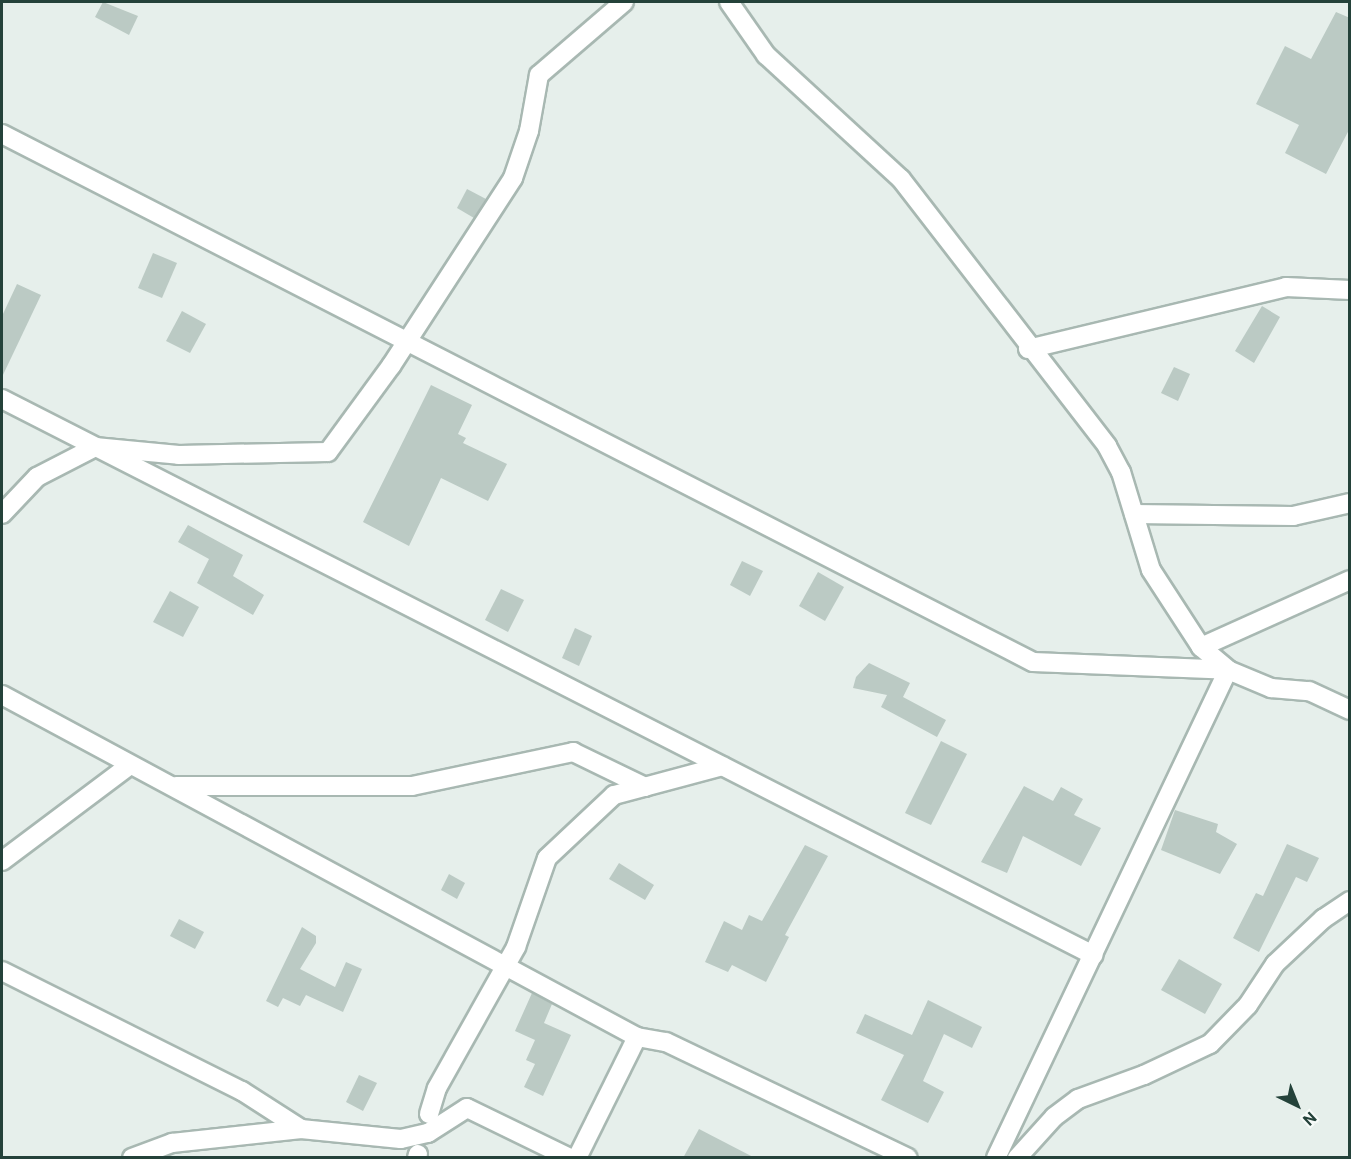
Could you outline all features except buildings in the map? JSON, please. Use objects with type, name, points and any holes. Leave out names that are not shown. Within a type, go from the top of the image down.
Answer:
[{"type":"street","points":[[2,514],[37,477],[95,447],[179,455],[328,452],[406,342],[513,177],[529,131],[539,75],[624,2]]},
{"type":"street","points":[[729,2],[766,55],[901,179],[960,251],[1028,349],[1107,446],[1121,472],[1151,570],[1201,647],[1228,670],[1270,688],[1309,690],[1350,710]]},
{"type":"street","points":[[2,134],[1034,662],[1228,670]]},
{"type":"street","points":[[1028,349],[1286,287],[1350,290]]},
{"type":"street","points":[[2,399],[1093,955]]},
{"type":"street","points":[[1134,514],[1293,516],[1350,503]]},
{"type":"street","points":[[1201,647],[1350,580]]},
{"type":"street","points":[[996,1158],[1228,670]]},
{"type":"street","points":[[2,695],[637,1037],[666,1042],[908,1158]]},
{"type":"street","points":[[171,786],[412,786],[573,752],[645,787]]},
{"type":"street","points":[[2,861],[130,765]]},
{"type":"street","points":[[429,1114],[437,1088],[516,946],[547,858],[614,795],[722,766]]},
{"type":"street","points":[[1017,1158],[1054,1117],[1078,1099],[1144,1075],[1210,1044],[1248,1005],[1275,964],[1323,919],[1350,901]]},
{"type":"street","points":[[2,971],[243,1091],[302,1129]]},
{"type":"street","points":[[577,1158],[637,1037]]},
{"type":"street","points":[[132,1158],[172,1143],[302,1129],[401,1140],[428,1133],[454,1120],[467,1108],[570,1158]]}]
